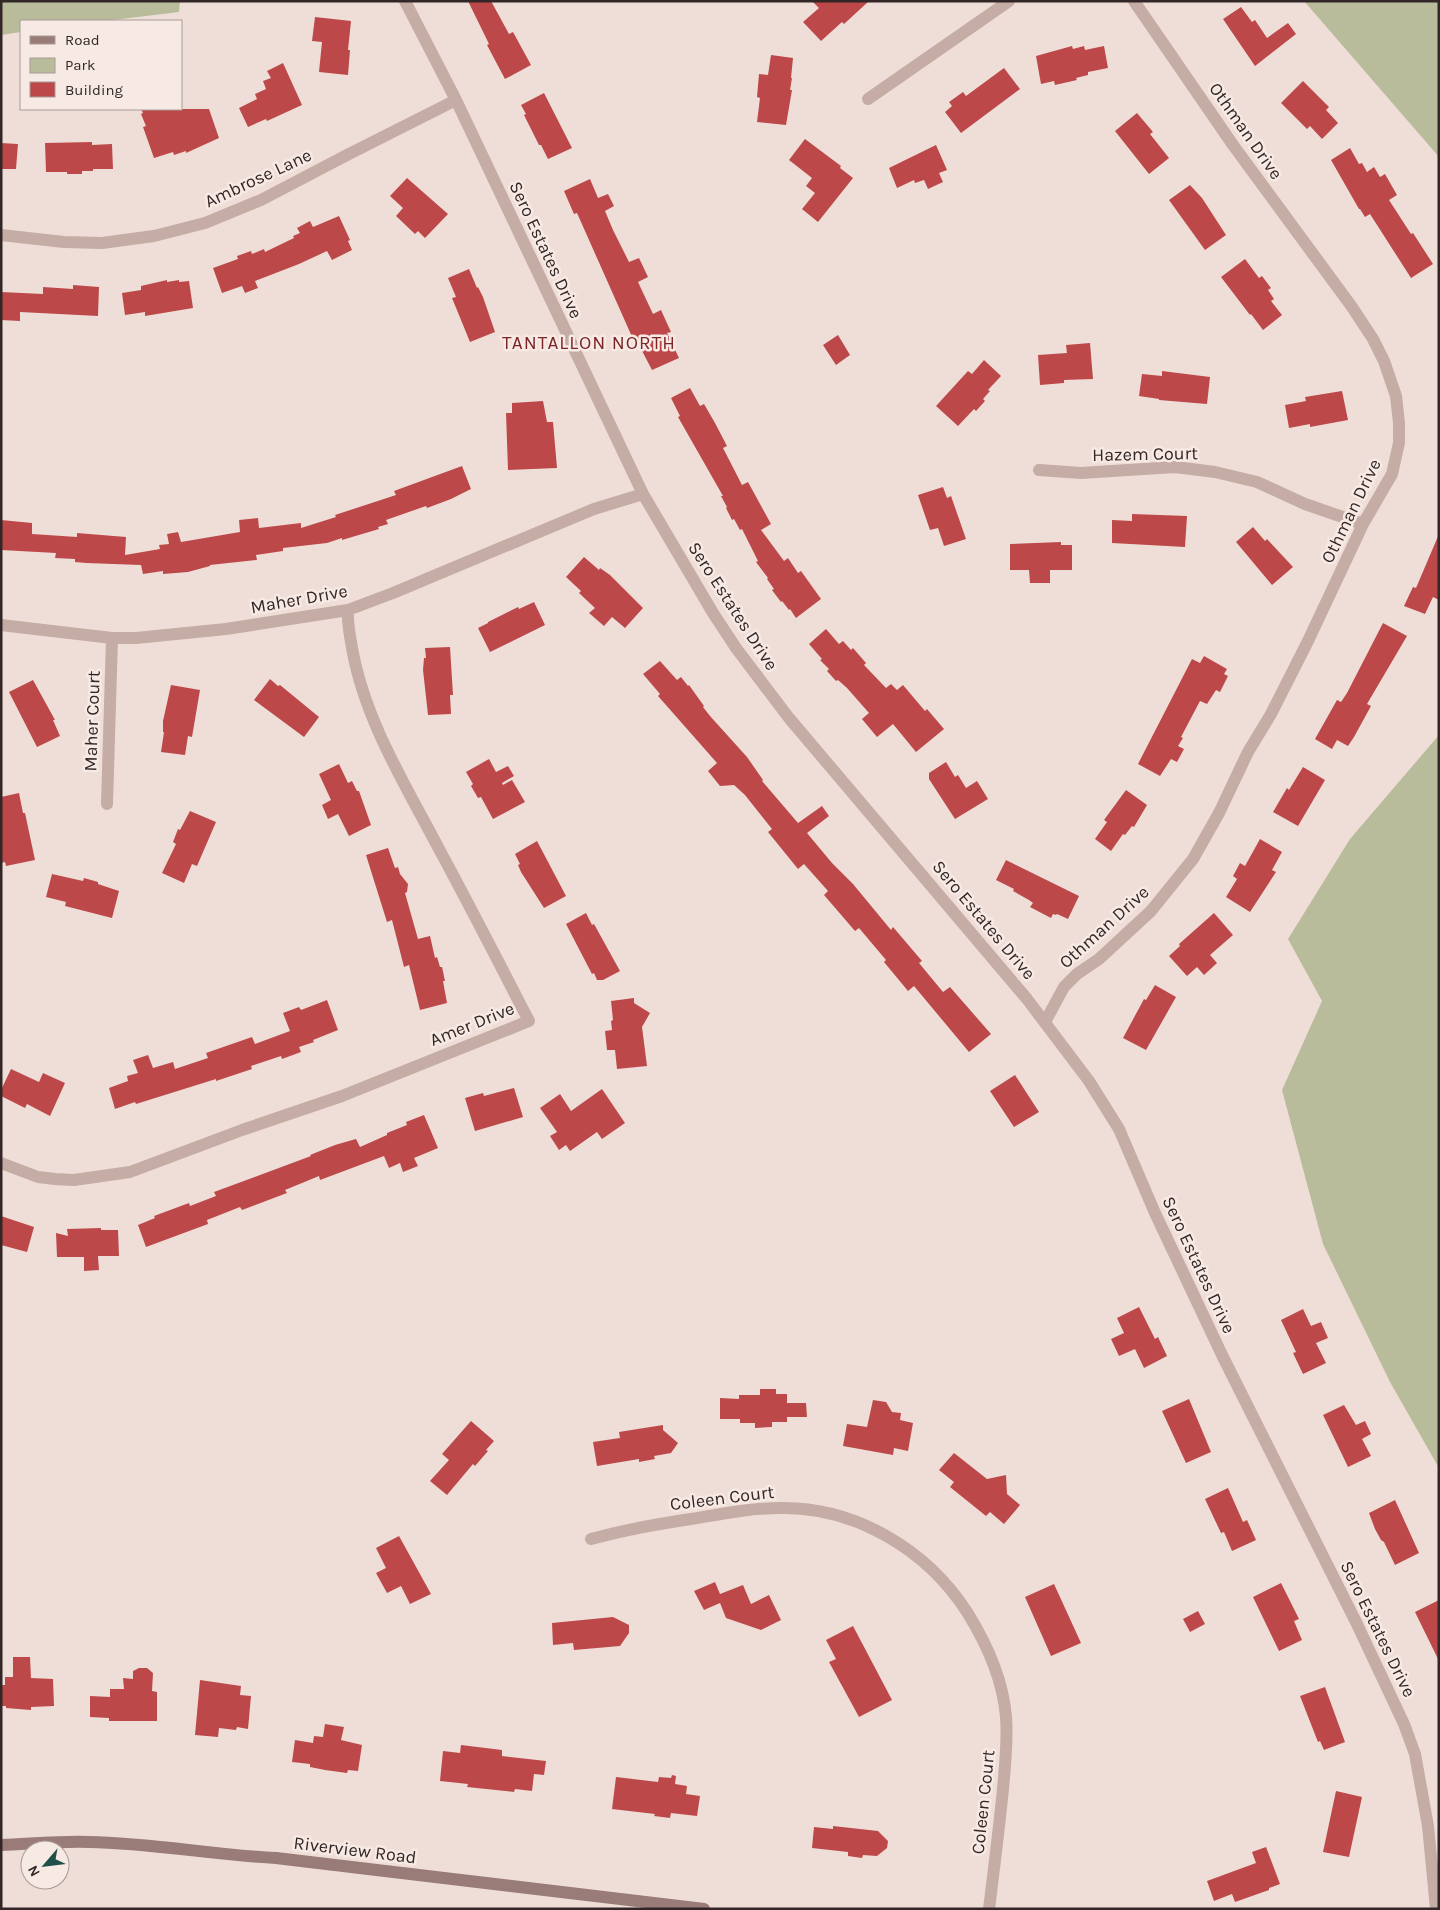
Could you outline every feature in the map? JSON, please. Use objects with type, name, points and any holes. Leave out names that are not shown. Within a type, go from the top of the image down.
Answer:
[{"type":"street","name":"Sero Estates Drive","points":[[405,1],[456,100],[643,494],[708,606],[736,648],[818,753],[920,871],[1045,1022],[1090,1081],[1118,1130],[1214,1339],[1356,1622],[1404,1724],[1415,1754],[1428,1826],[1436,1909]]},
{"type":"street","points":[[868,99],[1009,1]]},
{"type":"street","name":"Othman Drive","points":[[1045,1022],[1064,987],[1151,911],[1193,859],[1220,813],[1248,752],[1271,714],[1308,641],[1363,524],[1392,474],[1399,443],[1396,396],[1384,361],[1372,339],[1352,306],[1233,145],[1134,1]]},
{"type":"street","name":"Ambrose Lane","points":[[1,235],[64,242],[102,243],[154,236],[205,222],[261,200],[456,100]]},
{"type":"street","name":"Hazem Court","points":[[1039,470],[1081,473],[1175,467],[1215,472],[1257,482],[1305,504],[1363,524]]},
{"type":"street","name":"Maher Drive","points":[[1,625],[112,638],[136,638],[226,629],[348,610],[393,594],[594,509],[643,494]]},
{"type":"street","name":"Amer Drive","points":[[1,1163],[38,1177],[55,1180],[74,1180],[130,1172],[234,1132],[342,1096],[529,1021],[392,762],[367,704],[356,668],[348,621],[348,610]]},
{"type":"street","name":"Maher Court","points":[[107,804],[112,638]]},
{"type":"street","name":"Coleen Court","points":[[591,1539],[625,1530],[730,1512],[783,1508],[812,1510],[840,1516],[880,1533],[918,1557],[946,1584],[976,1627],[996,1670],[1002,1693],[1006,1716],[1007,1744],[989,1909]]},
{"type":"street","name":"Riverview Road","points":[[1,1845],[89,1842],[134,1845],[233,1856],[276,1858],[704,1909]]},
{"type":"green space","points":[[1,1],[180,1],[179,12],[113,20],[20,20],[20,32],[1,35]]},
{"type":"green space","points":[[1304,1],[1439,1],[1439,157]]},
{"type":"green space","points":[[1439,735],[1439,1468],[1390,1382],[1323,1244],[1282,1090],[1322,1001],[1288,939],[1350,839]]},
{"type":"building","points":[[468,1],[491,1],[509,34],[513,32],[531,65],[505,79],[487,45],[489,44]]},
{"type":"building","points":[[812,1],[869,1],[844,24],[842,22],[821,41],[803,22],[819,8]]},
{"type":"building","points":[[1241,7],[1252,22],[1255,20],[1267,38],[1288,23],[1296,34],[1255,66],[1223,19]]},
{"type":"building","points":[[315,17],[351,21],[348,75],[319,72],[322,42],[312,41]]},
{"type":"building","points":[[1072,46],[1073,49],[1084,46],[1085,50],[1104,46],[1108,68],[1088,72],[1088,75],[1076,78],[1077,80],[1055,85],[1054,81],[1041,84],[1036,56]]},
{"type":"building","points":[[771,55],[793,58],[790,90],[792,90],[786,125],[757,122],[760,98],[757,97],[759,74],[768,75]]},
{"type":"building","points":[[283,63],[302,105],[267,121],[266,119],[248,127],[239,108],[257,99],[255,94],[266,89],[263,81],[271,78],[267,71]]},
{"type":"building","points":[[1004,68],[1020,89],[961,133],[945,112],[952,106],[949,102],[963,92],[966,96]]},
{"type":"building","points":[[1303,81],[1329,107],[1326,110],[1338,123],[1322,139],[1310,126],[1307,129],[1281,103]]},
{"type":"building","points":[[544,93],[572,148],[548,159],[524,115],[526,114],[521,105]]},
{"type":"building","points":[[209,109],[219,138],[186,153],[186,151],[174,155],[173,152],[154,158],[143,127],[146,126],[141,114],[143,113],[142,110]]},
{"type":"building","points":[[1137,113],[1153,132],[1150,134],[1169,158],[1149,174],[1115,131]]},
{"type":"building","points":[[805,139],[841,166],[840,168],[853,178],[818,222],[802,209],[815,193],[806,186],[812,178],[789,160]]},
{"type":"building","points":[[92,142],[92,145],[112,144],[113,169],[93,169],[93,171],[82,171],[82,174],[46,172],[45,143]]},
{"type":"building","points":[[1,143],[18,144],[16,169],[1,169]]},
{"type":"building","points":[[936,145],[947,170],[939,173],[943,182],[928,189],[924,180],[915,183],[914,180],[897,188],[889,168]]},
{"type":"building","points":[[1350,148],[1359,164],[1362,163],[1367,172],[1374,167],[1380,177],[1385,174],[1397,195],[1389,200],[1433,264],[1411,278],[1370,214],[1365,217],[1359,209],[1331,160]]},
{"type":"building","points":[[407,178],[448,214],[425,238],[418,231],[415,234],[396,216],[403,208],[390,196]]},
{"type":"building","points":[[590,179],[598,198],[608,194],[614,206],[605,211],[613,230],[629,262],[639,258],[648,277],[638,282],[653,314],[661,310],[671,332],[667,333],[679,358],[652,370],[640,347],[637,348],[577,213],[574,214],[564,191]]},
{"type":"building","points":[[1190,185],[1202,198],[1226,235],[1205,250],[1169,200]]},
{"type":"building","points":[[339,216],[350,240],[348,241],[352,250],[332,260],[327,251],[255,281],[258,288],[245,293],[242,286],[222,293],[213,268],[238,259],[237,256],[251,251],[252,254],[264,249],[265,252],[294,238],[293,236],[300,233],[297,228],[310,221],[313,227]]},
{"type":"building","points":[[1245,259],[1259,278],[1262,276],[1271,288],[1268,290],[1274,299],[1271,301],[1282,315],[1263,330],[1221,277]]},
{"type":"building","points":[[469,269],[483,297],[495,332],[470,342],[452,298],[456,297],[448,278]]},
{"type":"building","points":[[167,280],[167,282],[189,281],[193,308],[145,316],[145,312],[125,315],[122,293],[141,290],[141,286]]},
{"type":"building","points":[[73,285],[99,287],[98,316],[20,312],[20,321],[1,320],[1,292],[43,294],[43,287],[73,289]]},
{"type":"building","points":[[838,335],[850,355],[836,365],[823,345]]},
{"type":"building","points":[[1090,343],[1093,379],[1064,380],[1064,383],[1040,385],[1038,355],[1067,353],[1066,345]]},
{"type":"building","points":[[984,360],[1001,376],[988,390],[990,391],[983,399],[985,401],[976,411],[974,409],[958,426],[936,406],[968,371],[972,374]]},
{"type":"building","points":[[1162,371],[1210,377],[1207,404],[1159,400],[1139,396],[1142,374],[1162,376]]},
{"type":"building","points":[[690,388],[700,406],[704,404],[715,423],[727,446],[723,448],[742,485],[748,482],[771,524],[761,530],[784,561],[788,558],[798,573],[801,571],[821,599],[796,618],[772,590],[774,589],[756,562],[758,561],[742,529],[740,530],[734,519],[732,520],[721,496],[723,496],[678,417],[680,416],[671,398]]},
{"type":"building","points":[[1342,391],[1348,420],[1310,427],[1310,424],[1289,428],[1285,405],[1306,401],[1305,397]]},
{"type":"building","points":[[543,401],[547,422],[553,422],[557,468],[508,470],[506,413],[512,413],[512,403]]},
{"type":"building","points":[[462,466],[471,489],[451,499],[386,520],[388,524],[378,527],[379,529],[327,543],[283,548],[283,551],[256,555],[257,560],[210,565],[188,572],[163,574],[163,571],[143,574],[141,565],[75,562],[75,559],[55,558],[56,553],[1,550],[1,520],[32,523],[32,534],[77,537],[77,533],[126,537],[125,555],[160,549],[159,545],[169,544],[167,534],[178,532],[181,542],[240,532],[239,520],[258,518],[259,528],[301,523],[301,528],[396,495],[394,491]]},
{"type":"building","points":[[943,487],[947,498],[951,496],[966,539],[944,546],[938,528],[930,530],[918,495]]},
{"type":"building","points":[[1132,514],[1187,516],[1185,547],[1112,543],[1112,520],[1132,521]]},
{"type":"building","points":[[1253,527],[1293,567],[1272,585],[1236,542]]},
{"type":"building","points":[[1439,534],[1439,600],[1433,597],[1425,614],[1404,606],[1413,587],[1416,588]]},
{"type":"building","points":[[1061,542],[1061,545],[1072,545],[1072,570],[1050,570],[1050,583],[1030,583],[1029,570],[1010,570],[1010,544]]},
{"type":"building","points":[[584,557],[599,570],[600,568],[610,575],[643,608],[625,628],[612,617],[604,626],[589,613],[595,608],[566,577]]},
{"type":"building","points":[[534,602],[545,625],[490,652],[478,628],[518,607],[519,609]]},
{"type":"building","points":[[1383,623],[1407,636],[1367,704],[1371,706],[1354,737],[1348,746],[1337,740],[1332,749],[1315,739],[1337,700],[1341,702],[1347,693]]},
{"type":"building","points":[[826,629],[839,644],[843,641],[851,650],[853,648],[866,663],[864,665],[886,688],[891,684],[897,690],[903,685],[925,711],[927,709],[944,729],[916,752],[893,724],[877,737],[862,719],[869,713],[847,688],[838,680],[836,681],[827,671],[829,669],[809,644]]},
{"type":"building","points":[[450,647],[453,695],[450,695],[451,714],[428,715],[423,670],[424,658],[426,658],[425,648]]},
{"type":"building","points":[[1204,656],[1227,669],[1224,674],[1228,676],[1220,692],[1216,690],[1207,704],[1200,701],[1178,746],[1184,749],[1177,762],[1171,759],[1160,776],[1138,764],[1192,659],[1200,663]]},
{"type":"building","points":[[660,661],[677,680],[681,677],[689,685],[710,716],[747,757],[762,781],[798,823],[822,806],[829,816],[807,833],[891,930],[893,927],[922,961],[919,963],[943,992],[950,987],[991,1034],[969,1052],[914,986],[908,991],[884,962],[886,960],[859,928],[855,931],[824,895],[828,891],[804,864],[798,869],[768,832],[772,829],[745,795],[734,785],[720,786],[708,771],[717,763],[658,696],[660,694],[643,674]]},
{"type":"building","points":[[270,679],[319,717],[304,737],[254,700]]},
{"type":"building","points":[[33,680],[55,720],[53,720],[60,736],[37,747],[9,692]]},
{"type":"building","points":[[171,685],[200,690],[192,737],[188,736],[185,755],[161,752],[164,732],[163,721]]},
{"type":"building","points":[[489,759],[496,772],[508,766],[514,776],[502,783],[503,785],[512,780],[525,802],[493,819],[481,797],[478,798],[471,786],[473,784],[466,772]]},
{"type":"building","points":[[946,762],[955,777],[958,775],[966,788],[977,781],[988,799],[955,819],[929,779],[929,773]]},
{"type":"building","points":[[339,764],[348,783],[352,781],[357,791],[359,791],[371,825],[349,836],[338,814],[328,819],[322,805],[331,800],[319,774]]},
{"type":"building","points":[[1303,767],[1325,780],[1298,826],[1273,812],[1287,788],[1289,790]]},
{"type":"building","points":[[1126,790],[1147,805],[1134,827],[1132,826],[1125,835],[1123,834],[1111,851],[1095,839],[1107,822],[1104,820]]},
{"type":"building","points":[[19,793],[35,860],[6,866],[5,862],[1,863],[1,797]]},
{"type":"building","points":[[190,811],[216,822],[197,866],[192,864],[184,883],[162,873],[176,844],[173,842],[178,829],[180,830]]},
{"type":"building","points":[[1260,839],[1282,852],[1272,870],[1276,872],[1250,912],[1226,897],[1237,879],[1233,876],[1240,863],[1245,866]]},
{"type":"building","points":[[537,841],[566,896],[544,908],[521,872],[518,865],[520,864],[515,854]]},
{"type":"building","points":[[388,848],[395,868],[398,867],[400,874],[408,884],[407,892],[405,893],[418,939],[430,936],[435,958],[437,957],[440,967],[442,967],[447,1003],[420,1010],[409,965],[404,967],[392,920],[387,922],[366,855]]},
{"type":"building","points":[[1006,860],[1079,896],[1068,919],[1057,914],[1053,914],[1051,918],[1030,907],[1033,903],[1013,891],[1014,889],[996,880]]},
{"type":"building","points":[[52,874],[83,881],[84,878],[119,891],[112,918],[65,906],[66,902],[46,897]]},
{"type":"building","points":[[586,913],[620,971],[603,980],[597,980],[594,973],[592,974],[566,924]]},
{"type":"building","points":[[1214,913],[1233,935],[1210,955],[1217,963],[1204,975],[1197,967],[1187,976],[1169,956],[1180,946],[1179,944]]},
{"type":"building","points":[[1155,985],[1176,997],[1146,1050],[1123,1038],[1144,999],[1146,1000]]},
{"type":"building","points":[[634,998],[634,1003],[650,1013],[642,1027],[647,1066],[617,1069],[615,1050],[607,1050],[605,1031],[612,1030],[611,1001]]},
{"type":"building","points":[[327,1000],[338,1030],[299,1047],[301,1052],[282,1059],[281,1056],[251,1066],[252,1069],[216,1081],[216,1079],[115,1109],[109,1088],[128,1081],[127,1076],[138,1073],[133,1060],[148,1055],[153,1068],[173,1062],[175,1069],[208,1058],[206,1053],[252,1037],[255,1044],[290,1031],[283,1013],[299,1007],[301,1010]]},
{"type":"building","points":[[11,1069],[39,1082],[43,1073],[65,1083],[50,1116],[27,1104],[25,1108],[1,1096],[1,1090]]},
{"type":"building","points":[[1015,1075],[1039,1112],[1014,1127],[990,1091]]},
{"type":"building","points":[[514,1088],[523,1117],[475,1131],[465,1098],[483,1093],[484,1096]]},
{"type":"building","points":[[602,1089],[625,1123],[602,1139],[597,1132],[570,1151],[566,1145],[559,1150],[550,1136],[557,1132],[540,1108],[560,1094],[571,1111]]},
{"type":"building","points":[[424,1115],[438,1148],[414,1158],[418,1166],[403,1172],[400,1163],[389,1168],[384,1156],[320,1180],[319,1176],[285,1190],[287,1193],[242,1210],[240,1207],[207,1220],[208,1224],[146,1247],[138,1225],[155,1218],[154,1216],[189,1203],[190,1206],[216,1196],[214,1192],[311,1156],[335,1145],[356,1139],[360,1147],[407,1125],[406,1122]]},
{"type":"building","points":[[1,1216],[34,1227],[27,1252],[1,1245]]},
{"type":"building","points":[[101,1228],[101,1230],[118,1230],[119,1256],[98,1256],[99,1270],[84,1271],[84,1257],[57,1257],[56,1233],[68,1236],[67,1229]]},
{"type":"building","points":[[1139,1307],[1155,1339],[1158,1337],[1167,1356],[1144,1368],[1135,1349],[1119,1356],[1111,1339],[1124,1333],[1117,1318]]},
{"type":"building","points":[[1303,1309],[1311,1326],[1321,1322],[1328,1338],[1316,1343],[1326,1363],[1303,1374],[1293,1353],[1296,1352],[1281,1320]]},
{"type":"building","points":[[760,1389],[776,1389],[776,1394],[787,1394],[787,1403],[806,1403],[807,1417],[787,1417],[787,1422],[772,1422],[772,1427],[755,1428],[755,1423],[740,1423],[740,1419],[720,1419],[720,1398],[739,1399],[739,1395],[760,1395]]},
{"type":"building","points":[[1189,1399],[1211,1452],[1186,1463],[1162,1411]]},
{"type":"building","points":[[873,1400],[886,1402],[892,1412],[901,1413],[900,1420],[913,1423],[908,1451],[894,1448],[893,1455],[843,1446],[847,1424],[867,1427]]},
{"type":"building","points":[[1344,1405],[1356,1425],[1365,1421],[1371,1434],[1362,1439],[1371,1456],[1348,1467],[1323,1415]]},
{"type":"building","points":[[471,1421],[494,1441],[475,1466],[473,1464],[447,1495],[430,1481],[449,1460],[442,1454]]},
{"type":"building","points":[[663,1425],[663,1430],[678,1443],[671,1453],[654,1456],[655,1459],[639,1462],[639,1459],[597,1466],[593,1442],[620,1438],[619,1432]]},
{"type":"building","points":[[954,1453],[987,1479],[1006,1475],[1007,1494],[1020,1505],[1004,1524],[990,1512],[986,1516],[950,1487],[954,1482],[939,1470]]},
{"type":"building","points":[[1228,1488],[1243,1522],[1247,1520],[1256,1540],[1232,1551],[1224,1532],[1221,1533],[1205,1499]]},
{"type":"building","points":[[1395,1500],[1419,1553],[1395,1565],[1384,1542],[1375,1529],[1369,1513]]},
{"type":"building","points":[[399,1536],[431,1594],[410,1604],[401,1586],[387,1593],[376,1573],[386,1568],[376,1548]]},
{"type":"building","points":[[715,1582],[720,1594],[743,1585],[751,1604],[769,1595],[781,1620],[761,1630],[726,1618],[720,1603],[704,1610],[694,1591]]},
{"type":"building","points":[[1281,1583],[1299,1619],[1294,1621],[1302,1640],[1279,1651],[1253,1597]]},
{"type":"building","points":[[1054,1584],[1081,1643],[1051,1656],[1025,1597]]},
{"type":"building","points":[[1439,1600],[1439,1661],[1415,1612]]},
{"type":"building","points":[[1198,1611],[1205,1624],[1190,1632],[1183,1619]]},
{"type":"building","points":[[613,1617],[629,1625],[629,1633],[620,1646],[574,1650],[573,1643],[553,1645],[552,1623]]},
{"type":"building","points":[[853,1626],[892,1700],[859,1717],[829,1662],[836,1659],[826,1640]]},
{"type":"building","points":[[13,1657],[30,1657],[31,1678],[53,1679],[54,1706],[31,1707],[31,1710],[1,1706],[1,1685],[5,1685],[5,1677],[13,1677]]},
{"type":"building","points":[[139,1668],[147,1668],[153,1673],[152,1691],[157,1692],[157,1721],[109,1721],[109,1718],[90,1717],[90,1696],[110,1697],[110,1689],[124,1689],[123,1678],[133,1679],[133,1671]]},
{"type":"building","points":[[200,1680],[241,1686],[240,1695],[251,1696],[248,1729],[237,1727],[236,1730],[219,1728],[218,1737],[195,1735]]},
{"type":"building","points":[[1325,1687],[1345,1742],[1324,1750],[1320,1741],[1318,1742],[1300,1696]]},
{"type":"building","points":[[325,1724],[344,1727],[341,1740],[362,1745],[358,1771],[348,1770],[347,1773],[325,1770],[310,1767],[310,1764],[292,1762],[295,1740],[313,1743],[314,1736],[323,1737]]},
{"type":"building","points":[[461,1745],[502,1750],[502,1756],[546,1761],[544,1775],[534,1774],[532,1791],[515,1789],[514,1792],[467,1787],[468,1784],[440,1781],[443,1751],[460,1753]]},
{"type":"building","points":[[672,1775],[676,1776],[675,1784],[687,1786],[686,1794],[700,1796],[697,1816],[671,1813],[670,1818],[654,1816],[655,1814],[612,1809],[616,1777],[658,1782],[659,1777],[671,1778]]},
{"type":"building","points":[[1336,1791],[1362,1797],[1349,1857],[1323,1852]]},
{"type":"building","points":[[833,1826],[878,1831],[888,1841],[887,1848],[877,1856],[863,1855],[862,1858],[848,1856],[848,1852],[812,1848],[814,1827],[833,1829]]},
{"type":"building","points":[[1266,1847],[1280,1884],[1235,1902],[1232,1894],[1214,1901],[1207,1881],[1256,1863],[1252,1852]]},
{"type":"district","name":"TANTALLON NORTH","points":[[589,343]]}]
